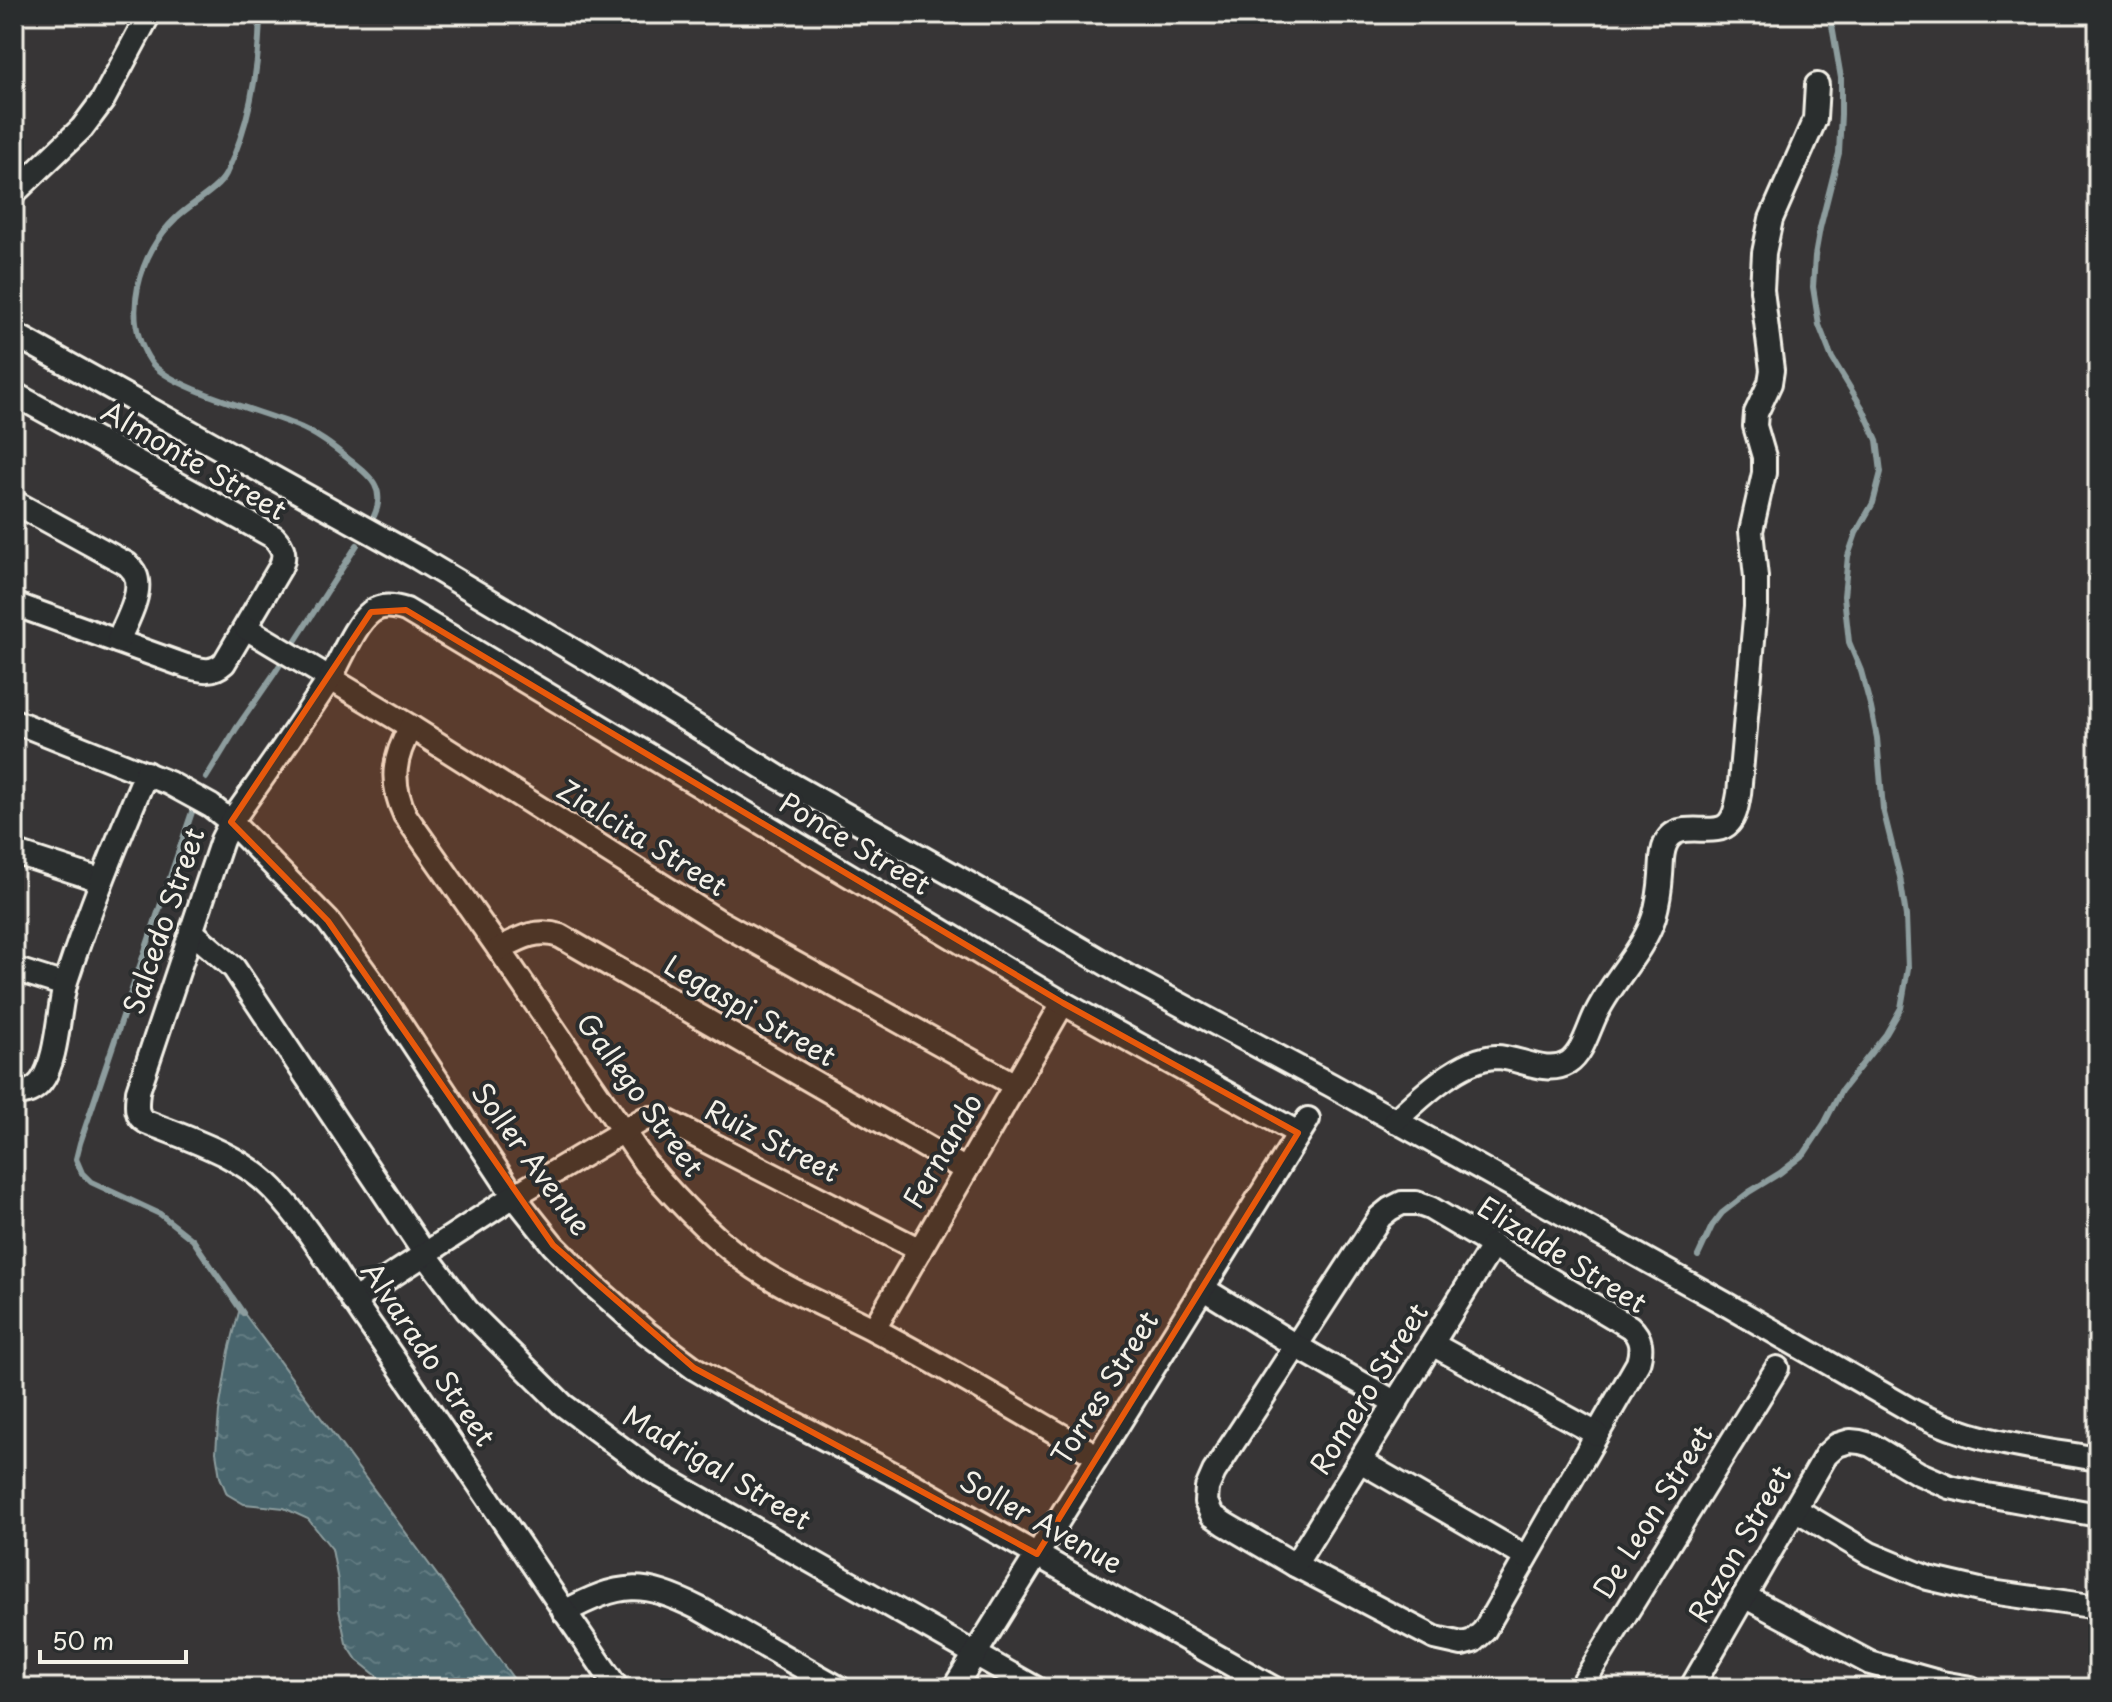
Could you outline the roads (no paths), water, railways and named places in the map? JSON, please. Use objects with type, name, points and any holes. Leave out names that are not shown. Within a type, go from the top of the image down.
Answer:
[{"type":"street","points":[[14,193],[82,128],[103,100],[149,14]]},
{"type":"street","points":[[1395,1121],[1437,1085],[1479,1060],[1512,1058],[1551,1067],[1566,1064],[1575,1056],[1600,1003],[1641,945],[1653,921],[1660,896],[1665,843],[1671,835],[1685,829],[1722,828],[1730,822],[1735,812],[1756,607],[1751,531],[1764,473],[1764,457],[1755,426],[1756,413],[1770,383],[1772,370],[1762,290],[1764,253],[1771,219],[1815,119],[1817,85]]},
{"type":"street","points":[[14,334],[418,558],[780,778],[1127,976],[1395,1121],[1937,1424],[1984,1440],[2098,1459]]},
{"type":"street","name":"Almonte Street","points":[[14,394],[274,537],[284,551],[284,560],[246,628],[224,663],[210,671],[186,666],[14,604]]},
{"type":"street","points":[[14,502],[127,564],[135,573],[136,597],[118,641]]},
{"type":"street","name":"Salcedo Street","points":[[137,1112],[138,1091],[222,840],[231,822],[329,679],[361,623],[371,612],[383,606]]},
{"type":"street","name":"Ponce Street","points":[[383,606],[406,610],[1063,1003],[1303,1126]]},
{"type":"street","name":"Zialcita Street","points":[[246,628],[411,727],[720,922],[1015,1085]]},
{"type":"street","name":"Soller Avenue","points":[[14,721],[190,793],[231,822],[328,921],[373,983],[514,1196],[553,1245],[647,1333],[694,1368],[740,1395],[901,1478],[1273,1688]]},
{"type":"street","name":"Gallego Street","points":[[411,727],[398,754],[396,767],[396,792],[400,804],[663,1185],[726,1246],[756,1269],[874,1329],[1097,1456]]},
{"type":"street","points":[[14,1094],[26,1094],[41,1083],[49,1064],[65,985],[100,880],[146,773]]},
{"type":"street","points":[[14,852],[100,880]]},
{"type":"street","name":"Madrigal Street","points":[[191,931],[234,968],[425,1254],[467,1310],[563,1405],[652,1471],[1035,1688]]},
{"type":"street","name":"Legaspi Street","points":[[499,949],[529,934],[540,932],[560,936],[966,1170]]},
{"type":"street","points":[[14,969],[65,985]]},
{"type":"street","name":"Fernando","points":[[874,1329],[1063,1003]]},
{"type":"street","name":"Alvarado Street","points":[[137,1112],[140,1119],[146,1122],[216,1150],[246,1166],[273,1189],[323,1252],[353,1301],[439,1422],[617,1688]]},
{"type":"street","name":"Ruiz Street","points":[[353,1301],[514,1196],[624,1130],[652,1118],[663,1119],[920,1250]]},
{"type":"street","name":"Torres Street","points":[[954,1688],[1303,1126]]},
{"type":"street","name":"Elizalde Street","points":[[1402,1203],[1416,1203],[1493,1245],[1637,1333],[1641,1352],[1638,1363],[1484,1631],[1473,1641],[1462,1644],[1435,1638],[1295,1565],[1225,1524],[1212,1515],[1206,1502],[1207,1488],[1214,1472],[1380,1217],[1402,1203]]},
{"type":"street","name":"Romero Street","points":[[1295,1565],[1493,1245]]},
{"type":"street","points":[[1202,1288],[1396,1403]]},
{"type":"street","points":[[1432,1344],[1597,1434]]},
{"type":"street","name":"De Leon Street","points":[[1580,1688],[1777,1368]]},
{"type":"street","name":"Razon Street","points":[[1695,1687],[1826,1455],[1837,1445],[1850,1441],[1871,1445],[1918,1473],[1950,1487],[2098,1515]]},
{"type":"street","points":[[1360,1461],[1526,1557]]},
{"type":"street","points":[[1795,1509],[1870,1554],[1928,1578],[1984,1591],[2098,1607]]},
{"type":"street","points":[[564,1612],[594,1596],[616,1589],[634,1587],[653,1590],[677,1597],[700,1609],[839,1688]]},
{"type":"street","points":[[1744,1596],[1870,1663],[1971,1688]]},
{"type":"water","points":[[240,1308],[519,1688],[392,1688],[357,1660],[346,1643],[332,1549],[308,1519],[284,1508],[244,1504],[227,1494],[220,1477],[216,1452],[229,1351]]},
{"type":"waterway","points":[[260,14],[252,96],[234,155],[222,180],[176,218],[152,249],[138,287],[137,326],[142,345],[151,362],[161,372],[196,390],[303,428],[359,467],[378,491],[374,516]]},
{"type":"waterway","points":[[1698,1256],[1722,1213],[1804,1154],[1841,1091],[1886,1034],[1901,1008],[1908,968],[1906,916],[1883,809],[1877,738],[1861,671],[1849,642],[1844,596],[1848,556],[1856,533],[1873,503],[1881,472],[1877,440],[1863,409],[1832,358],[1819,325],[1813,287],[1820,228],[1839,153],[1841,78],[1830,14]]},
{"type":"waterway","points":[[206,778],[357,545]]},
{"type":"waterway","points":[[192,812],[76,1159],[82,1173],[91,1182],[160,1214],[193,1240],[243,1313]]}]
